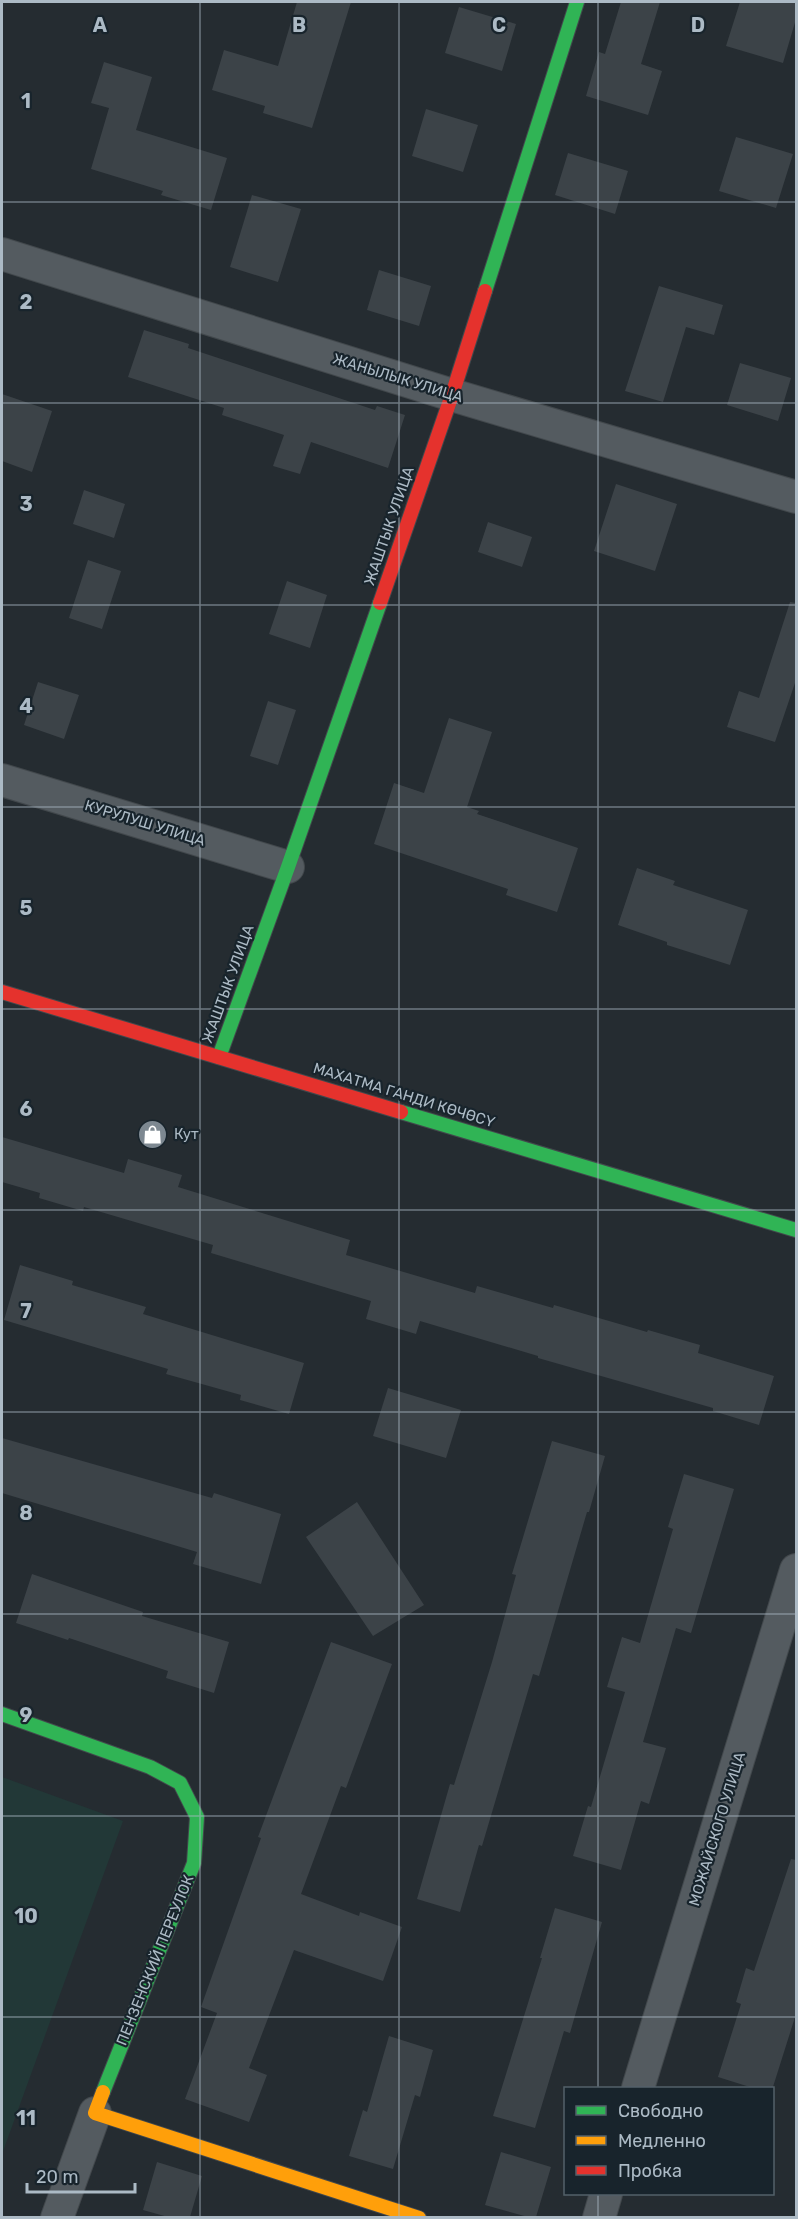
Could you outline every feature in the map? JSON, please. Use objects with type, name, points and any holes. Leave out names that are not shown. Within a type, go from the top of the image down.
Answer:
[{"type":"street","name":"ЖАШТЫК УЛИЦА","points":[[219,1057],[288,867],[452,395],[577,2]]},
{"type":"street","name":"ЖАНЫЛЫК УЛИЦА","points":[[2,254],[452,395],[796,497]]},
{"type":"street","name":"КУРУЛУШ УЛИЦА","points":[[2,780],[288,867]]},
{"type":"street","name":"МАХАТМА ГАНДИ КӨЧӨСҮ","points":[[2,992],[796,1230]]},
{"type":"street","name":"МОЖАЙСКОГО УЛИЦА","points":[[638,2087],[796,1569]]},
{"type":"street","name":"ПЕНЗЕНСКИЙ ПЕРЕУЛОК","points":[[2,1714],[150,1767],[180,1784],[197,1817],[194,1863],[95,2112],[57,2217]]},
{"type":"street","points":[[95,2112],[420,2217]]},
{"type":"street","points":[[599,2217],[605,2195]]},
{"type":"green space","points":[[2,1777],[123,1821],[2,2154]]},
{"type":"building","points":[[297,2],[351,2],[312,128],[263,113],[265,106],[212,90],[224,50],[278,66]]},
{"type":"building","points":[[621,2],[660,2],[641,64],[662,71],[648,115],[586,96],[599,52],[605,54]]},
{"type":"building","points":[[740,2],[796,2],[796,19],[783,63],[726,46]]},
{"type":"building","points":[[459,7],[516,24],[502,71],[445,53]]},
{"type":"building","points":[[104,62],[152,77],[136,130],[227,158],[211,210],[161,195],[163,191],[91,169],[109,108],[91,103]]},
{"type":"building","points":[[426,109],[478,125],[463,172],[412,156]]},
{"type":"building","points":[[736,137],[793,154],[776,208],[719,191]]},
{"type":"building","points":[[568,153],[628,171],[615,214],[555,195]]},
{"type":"building","points":[[252,195],[301,209],[278,282],[230,267]]},
{"type":"building","points":[[379,270],[431,286],[419,326],[367,310]]},
{"type":"building","points":[[659,286],[723,305],[714,335],[686,327],[663,402],[625,391]]},
{"type":"building","points":[[144,330],[189,344],[188,348],[375,410],[377,406],[405,415],[388,468],[311,442],[300,474],[273,466],[284,435],[222,415],[224,408],[128,377]]},
{"type":"building","points":[[740,363],[791,378],[778,421],[727,405]]},
{"type":"building","points":[[2,394],[52,411],[32,472],[2,461]]},
{"type":"building","points":[[616,484],[677,504],[655,571],[594,551]]},
{"type":"building","points":[[84,490],[125,504],[114,538],[73,524]]},
{"type":"building","points":[[488,522],[532,537],[522,567],[478,552]]},
{"type":"building","points":[[88,560],[121,571],[102,629],[69,618]]},
{"type":"building","points":[[287,581],[327,595],[310,648],[269,634]]},
{"type":"building","points":[[790,602],[796,603],[796,680],[775,742],[727,727],[739,691],[759,698]]},
{"type":"building","points":[[38,682],[79,695],[64,739],[24,725]]},
{"type":"building","points":[[268,701],[296,710],[278,765],[250,756]]},
{"type":"building","points":[[449,718],[492,732],[467,807],[479,811],[477,814],[578,848],[557,912],[506,895],[508,889],[374,844],[394,783],[424,793]]},
{"type":"building","points":[[637,868],[675,881],[673,885],[748,910],[730,965],[667,945],[667,942],[618,925]]},
{"type":"building","points":[[2,1137],[124,1173],[128,1159],[182,1175],[178,1187],[350,1240],[346,1255],[475,1293],[477,1286],[553,1308],[554,1305],[700,1345],[698,1353],[774,1376],[759,1425],[713,1411],[713,1408],[538,1358],[538,1356],[420,1321],[416,1334],[366,1319],[371,1301],[211,1253],[213,1245],[84,1207],[83,1211],[39,1198],[40,1193],[2,1182]]},
{"type":"building","points":[[20,1265],[73,1281],[72,1285],[146,1307],[143,1314],[304,1363],[289,1414],[240,1400],[241,1395],[166,1374],[168,1369],[4,1320]]},
{"type":"building","points":[[388,1388],[461,1410],[446,1458],[373,1436]]},
{"type":"building","points":[[2,1438],[212,1498],[214,1493],[281,1514],[261,1584],[193,1564],[197,1552],[2,1493]]},
{"type":"building","points":[[552,1441],[605,1456],[539,1676],[533,1674],[460,1912],[417,1899],[450,1784],[454,1785],[492,1662],[516,1575],[512,1574]]},
{"type":"building","points":[[684,1474],[734,1489],[691,1633],[676,1628],[643,1742],[666,1748],[649,1804],[641,1801],[621,1870],[573,1856],[588,1806],[591,1807],[625,1692],[607,1687],[622,1637],[640,1643],[673,1529],[668,1527]]},
{"type":"building","points":[[357,1502],[424,1605],[373,1636],[306,1537]]},
{"type":"building","points":[[32,1574],[143,1612],[142,1616],[229,1642],[214,1693],[166,1678],[168,1671],[16,1623]]},
{"type":"building","points":[[331,1642],[392,1664],[346,1788],[341,1786],[301,1894],[359,1916],[360,1912],[402,1927],[383,1981],[294,1950],[249,2068],[267,2075],[249,2122],[185,2099],[217,2013],[201,2007],[261,1838],[258,1837]]},
{"type":"building","points":[[791,1859],[796,1860],[796,2014],[773,2087],[750,2087],[718,2077],[741,2004],[736,2002],[746,1968],[754,1971]]},
{"type":"building","points":[[555,1908],[602,1922],[570,2033],[564,2031],[535,2128],[493,2116],[542,1958],[540,1958]]},
{"type":"building","points":[[389,2036],[433,2050],[420,2097],[415,2095],[393,2169],[349,2156],[363,2110],[367,2112]]},
{"type":"building","points":[[501,2152],[551,2167],[536,2217],[528,2217],[485,2205]]},
{"type":"building","points":[[157,2162],[202,2176],[190,2217],[168,2217],[143,2210]]},
{"type":"traffic: fast","points":[[485,291],[577,2]]},
{"type":"traffic: fast","points":[[219,1057],[380,603]]},
{"type":"traffic: fast","points":[[401,1112],[796,1230]]},
{"type":"traffic: fast","points":[[2,1714],[150,1767],[180,1783],[197,1817],[194,1863],[103,2092]]},
{"type":"traffic: slow","points":[[103,2092],[95,2113],[419,2218]]},
{"type":"traffic: jam","points":[[380,603],[452,395],[485,291]]},
{"type":"traffic: jam","points":[[2,992],[401,1112]]},
{"type":"place","name":"Кут","points":[[153,1134]]}]
